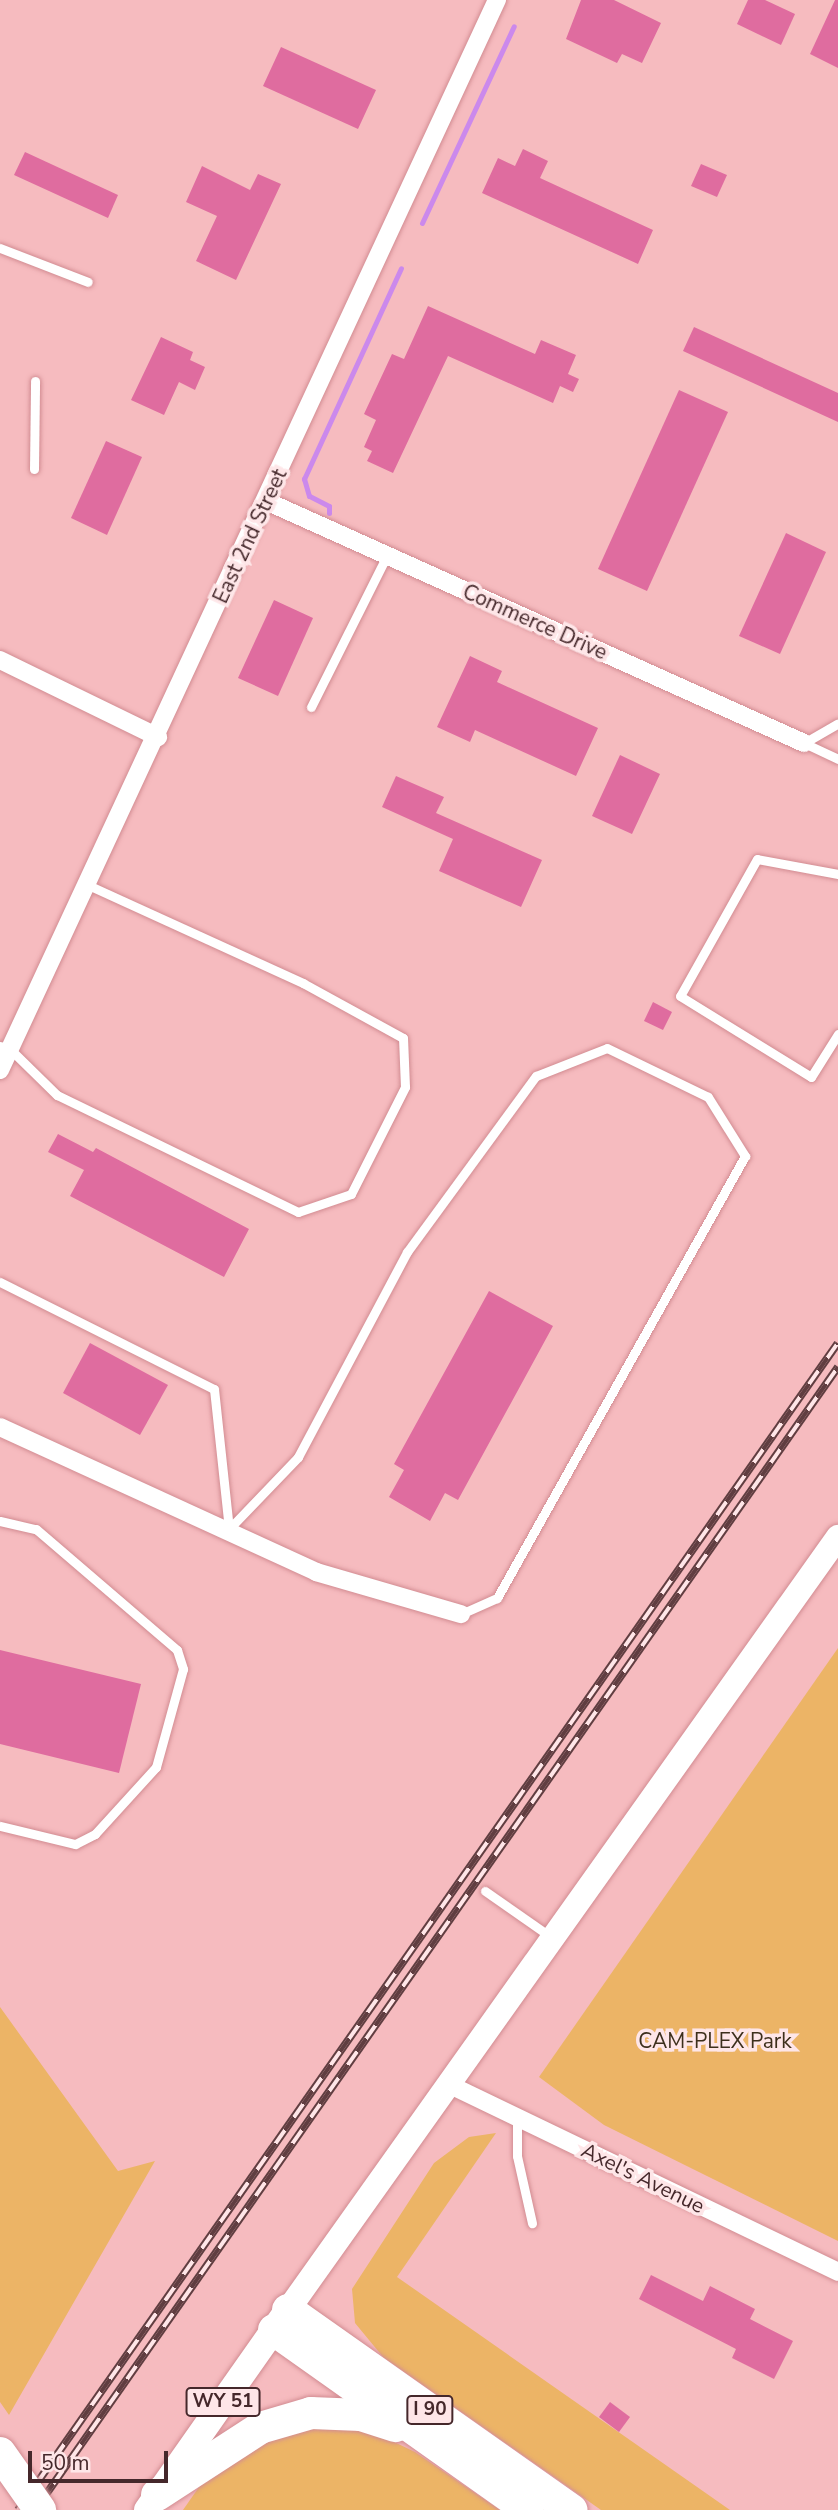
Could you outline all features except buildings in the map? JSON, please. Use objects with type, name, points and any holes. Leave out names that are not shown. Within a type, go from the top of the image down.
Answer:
[{"type":"highway","points":[[281,2320],[414,2432]]},
{"type":"highway","name":"I 90","points":[[281,2320],[572,2510]]},
{"type":"highway","points":[[152,2502],[260,2428],[311,2413],[361,2415],[414,2432]]},
{"type":"highway","name":"I 90","points":[[414,2432],[527,2510]]},
{"type":"highway","points":[[0,2453],[40,2510]]},
{"type":"main road","name":"WY 51","points":[[152,2502],[838,1537]]},
{"type":"street","name":"East 2nd Street","points":[[0,1070],[5,1047],[88,885],[158,737],[497,0]]},
{"type":"street","name":"Commerce Drive","points":[[266,501],[804,743]]},
{"type":"street","points":[[0,660],[158,737]]},
{"type":"street","points":[[0,1427],[229,1529],[316,1572],[461,1615]]},
{"type":"street","name":"Axel's Avenue","points":[[448,2084],[838,2272]]},
{"type":"lane","points":[[0,248],[88,282]]},
{"type":"lane","points":[[34,469],[35,381]]},
{"type":"lane","points":[[311,707],[387,555]]},
{"type":"lane","points":[[804,743],[838,723]]},
{"type":"lane","points":[[804,743],[838,759]]},
{"type":"lane","points":[[838,874],[757,859],[680,996],[811,1077],[838,1034]]},
{"type":"lane","points":[[5,1047],[57,1095],[298,1212],[351,1194],[405,1087],[403,1038],[303,983],[88,885]]},
{"type":"lane","points":[[229,1529],[298,1457],[407,1252],[536,1076],[607,1048],[708,1097],[744,1156],[497,1598],[461,1615]]},
{"type":"lane","points":[[0,1282],[214,1389],[229,1529]]},
{"type":"lane","points":[[0,1521],[36,1529],[177,1650],[183,1669],[156,1767],[95,1834],[75,1844],[0,1826]]},
{"type":"lane","points":[[485,1891],[553,1938]]},
{"type":"lane","points":[[517,2118],[517,2156],[533,2223]]},
{"type":"green space","name":"CAM-PLEX Park","points":[[838,1648],[838,2241],[604,2125],[539,2077]]},
{"type":"green space","points":[[0,2007],[118,2171],[155,2161],[9,2415],[0,2402]]},
{"type":"green space","points":[[496,2133],[397,2277],[730,2510],[601,2510],[383,2357],[355,2323],[352,2289],[434,2163],[469,2137]]},
{"type":"green space","points":[[316,2426],[365,2428],[415,2452],[500,2510],[183,2510],[199,2487],[243,2447]]},
{"type":"waterway","points":[[422,223],[514,26]]},
{"type":"waterway","points":[[329,513],[329,506],[309,496],[304,479],[401,268]]},
{"type":"railway","points":[[18,2510],[838,1343]]},
{"type":"railway","points":[[35,2510],[838,1367]]}]
